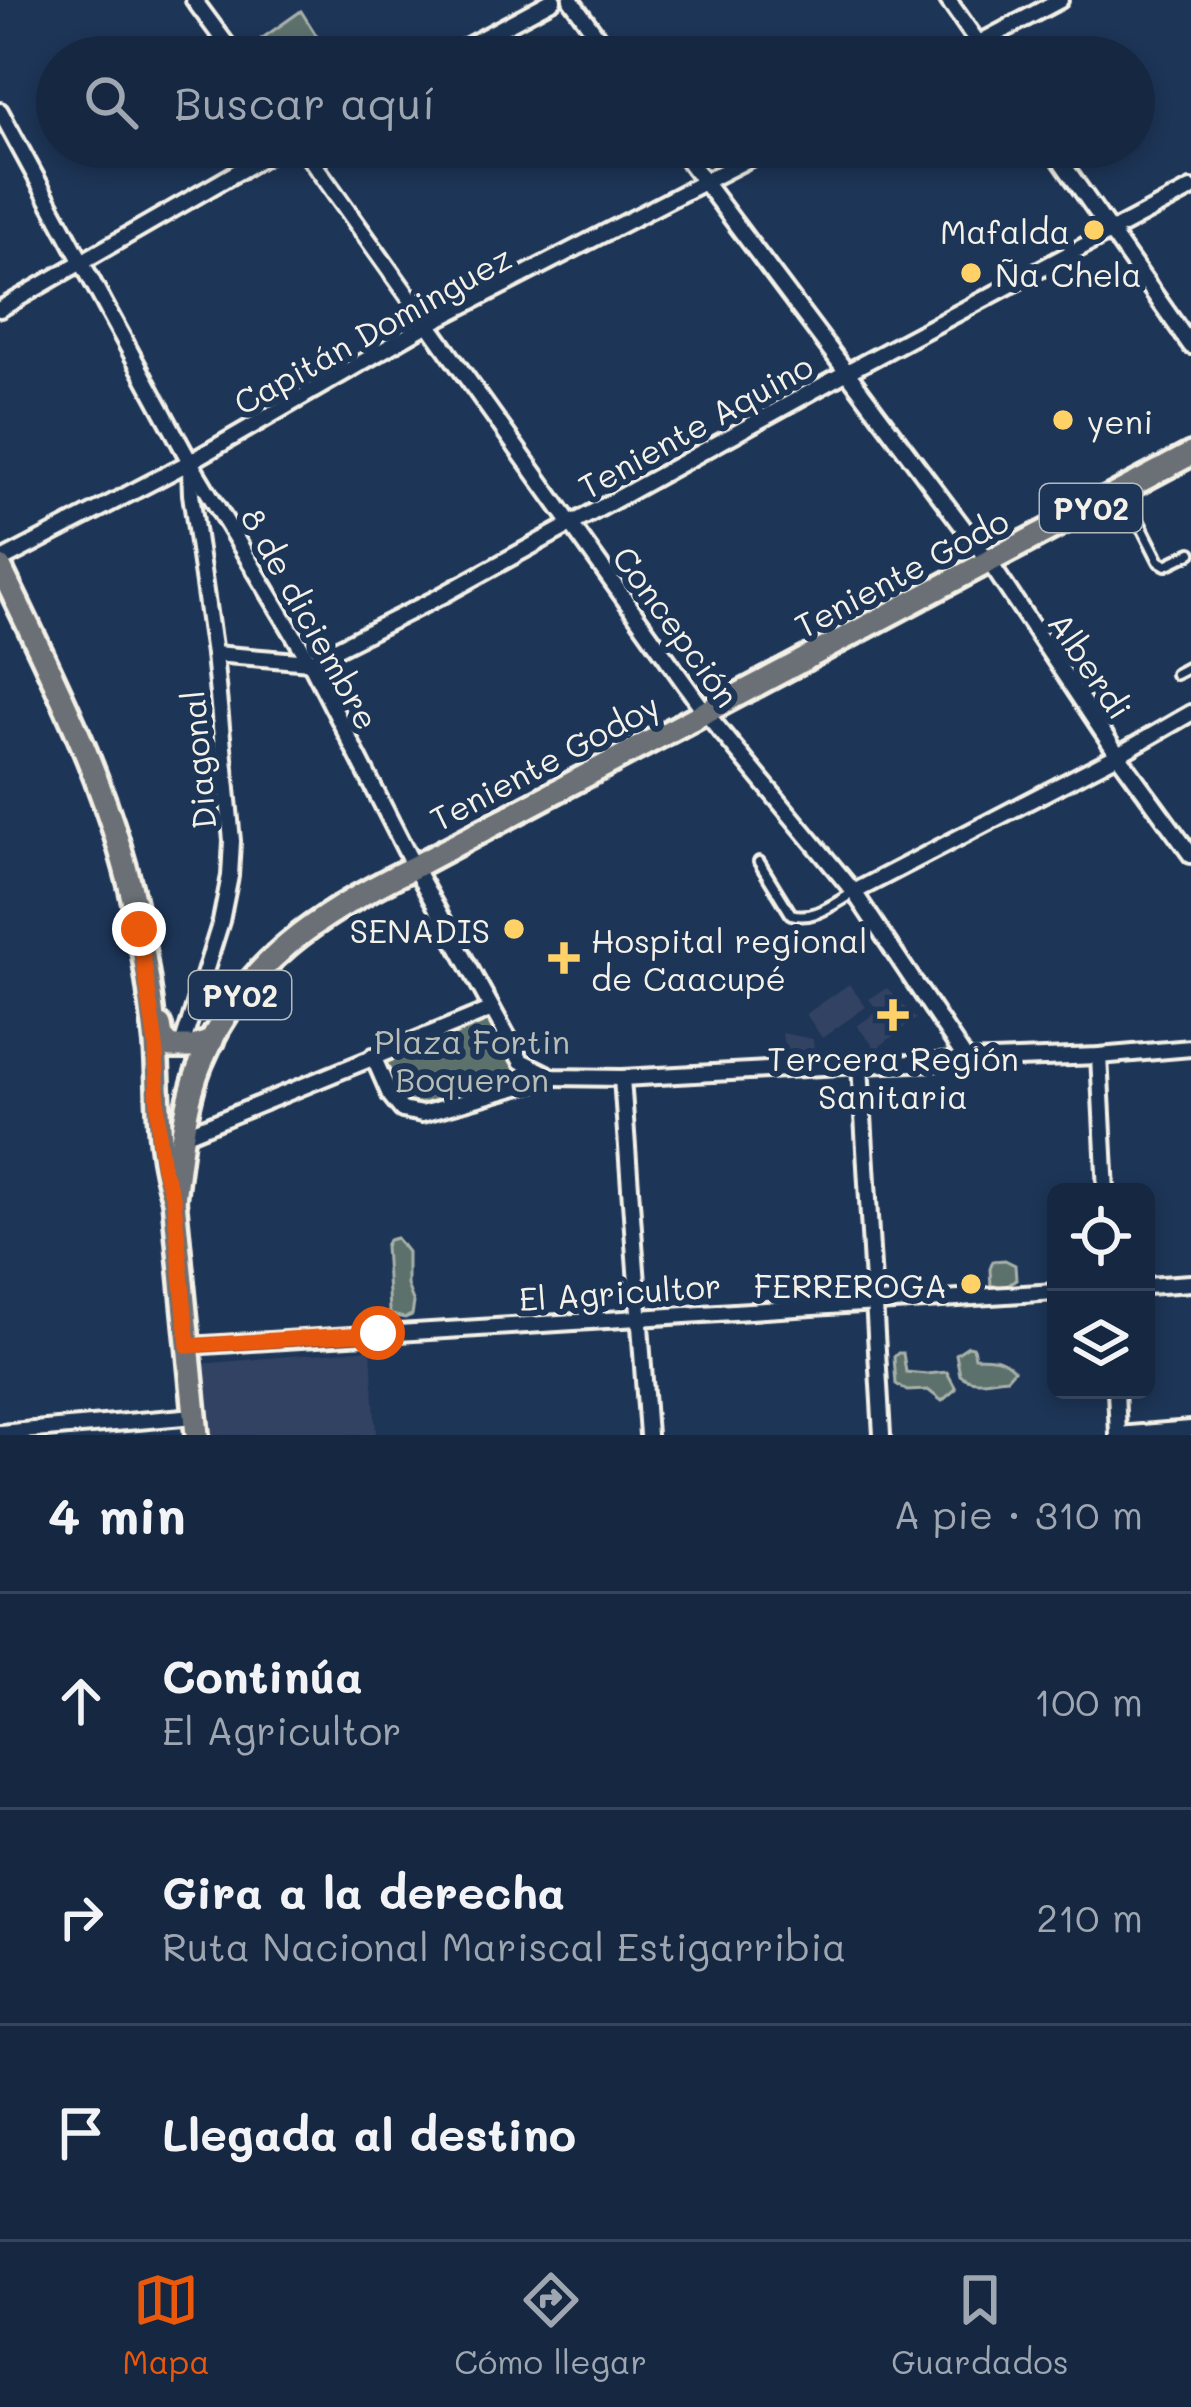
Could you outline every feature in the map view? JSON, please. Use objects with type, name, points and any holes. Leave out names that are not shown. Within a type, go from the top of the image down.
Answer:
[{"type":"main road","name":"Teniente Godo","points":[[705,712],[1191,454]]},
{"type":"main road","name":"PY02","points":[[0,564],[83,741],[129,880],[156,1045],[159,1140],[174,1200],[196,1426]]},
{"type":"main road","name":"Teniente Godoy","points":[[414,867],[705,712]]},
{"type":"main road","name":"PY02","points":[[174,1200],[199,1067],[234,1004],[260,969],[292,939],[357,895],[414,867]]},
{"type":"main road","points":[[147,979],[162,1037],[171,1047],[212,1041]]},
{"type":"street","points":[[194,0],[221,36]]},
{"type":"street","points":[[486,36],[554,0]]},
{"type":"street","points":[[571,0],[597,36]]},
{"type":"street","points":[[948,0],[973,36]]},
{"type":"street","points":[[1006,36],[1060,0]]},
{"type":"street","name":"8 de diciembre","points":[[0,111],[190,462],[310,662],[520,1061],[553,1077]]},
{"type":"street","points":[[0,309],[244,168]]},
{"type":"street","name":"Concepción","points":[[317,168],[705,712],[854,892],[967,1061]]},
{"type":"street","name":"Alberdi","points":[[693,168],[990,563],[1191,855]]},
{"type":"street","name":"Capitán Dominguez","points":[[0,564],[190,462],[430,323],[729,168]]},
{"type":"street","points":[[1066,168],[1191,346]]},
{"type":"street","name":"Teniente Aquino","points":[[310,662],[441,596],[1191,189]]},
{"type":"street","name":"Diagonal","points":[[182,1049],[221,921],[230,876],[231,810],[190,462]]},
{"type":"street","points":[[214,655],[310,662]]},
{"type":"street","points":[[854,892],[1191,713]]},
{"type":"street","points":[[184,1135],[492,1009]]},
{"type":"street","points":[[374,1056],[390,1095],[402,1110],[422,1114],[553,1077],[622,1078],[1191,1048]]},
{"type":"street","points":[[1099,1056],[1106,1183]]},
{"type":"street","points":[[860,1065],[882,1435]]},
{"type":"street","points":[[622,1078],[648,1435]]},
{"type":"street","points":[[1155,1285],[1191,1283]]},
{"type":"street","name":"El Agricultor","points":[[188,1346],[1047,1292]]},
{"type":"street","points":[[1116,1399],[1118,1435],[1191,1429]]},
{"type":"street","points":[[0,1433],[196,1426]]},
{"type":"lane","points":[[1124,490],[1159,561],[1166,566],[1191,554]]},
{"type":"lane","points":[[1176,674],[1191,666]]},
{"type":"lane","points":[[759,862],[791,914],[798,917],[808,917],[854,892]]},
{"type":"shaded area","points":[[849,984],[866,1007],[822,1038],[806,1014]]},
{"type":"shaded area","name":"Tercera Región Sanitaria","points":[[887,988],[916,1019],[876,1049],[857,1026],[878,1011],[869,999]]},
{"type":"shaded area","points":[[782,1033],[813,1039],[815,1067],[786,1063]]},
{"type":"shaded area","points":[[371,1349],[376,1435],[205,1435],[199,1364]]},
{"type":"green space","points":[[301,11],[317,36],[266,36]]},
{"type":"green space","name":"Plaza Fortin Boqueron","points":[[492,1009],[521,1061],[553,1077],[422,1114],[402,1110],[374,1056]]},
{"type":"green space","points":[[396,1238],[407,1252],[407,1285],[414,1303],[412,1315],[405,1318],[389,1310],[385,1246]]},
{"type":"green space","points":[[993,1261],[1015,1265],[1016,1279],[1005,1288],[991,1286]]},
{"type":"green space","points":[[973,1347],[975,1357],[1001,1360],[1014,1370],[1007,1378],[977,1381],[960,1375],[956,1354]]},
{"type":"green space","points":[[903,1353],[906,1372],[947,1372],[956,1389],[942,1401],[928,1390],[907,1391],[896,1384],[894,1357]]},
{"type":"place","name":"Mafalda","points":[[1094,230]]},
{"type":"place","name":"Ña Chela","points":[[971,273]]},
{"type":"place","name":"yeni","points":[[1063,420]]},
{"type":"place","name":"SENADIS","points":[[514,929]]},
{"type":"place","name":"Hospital regional de Caacupé","points":[[564,958]]},
{"type":"place","name":"Tercera Región Sanitaria","points":[[893,1015]]},
{"type":"place","name":"FERREROGA","points":[[971,1284]]},
{"type":"route","points":[[139,929],[156,1045],[159,1140],[174,1200],[188,1346],[378,1333]]}]
